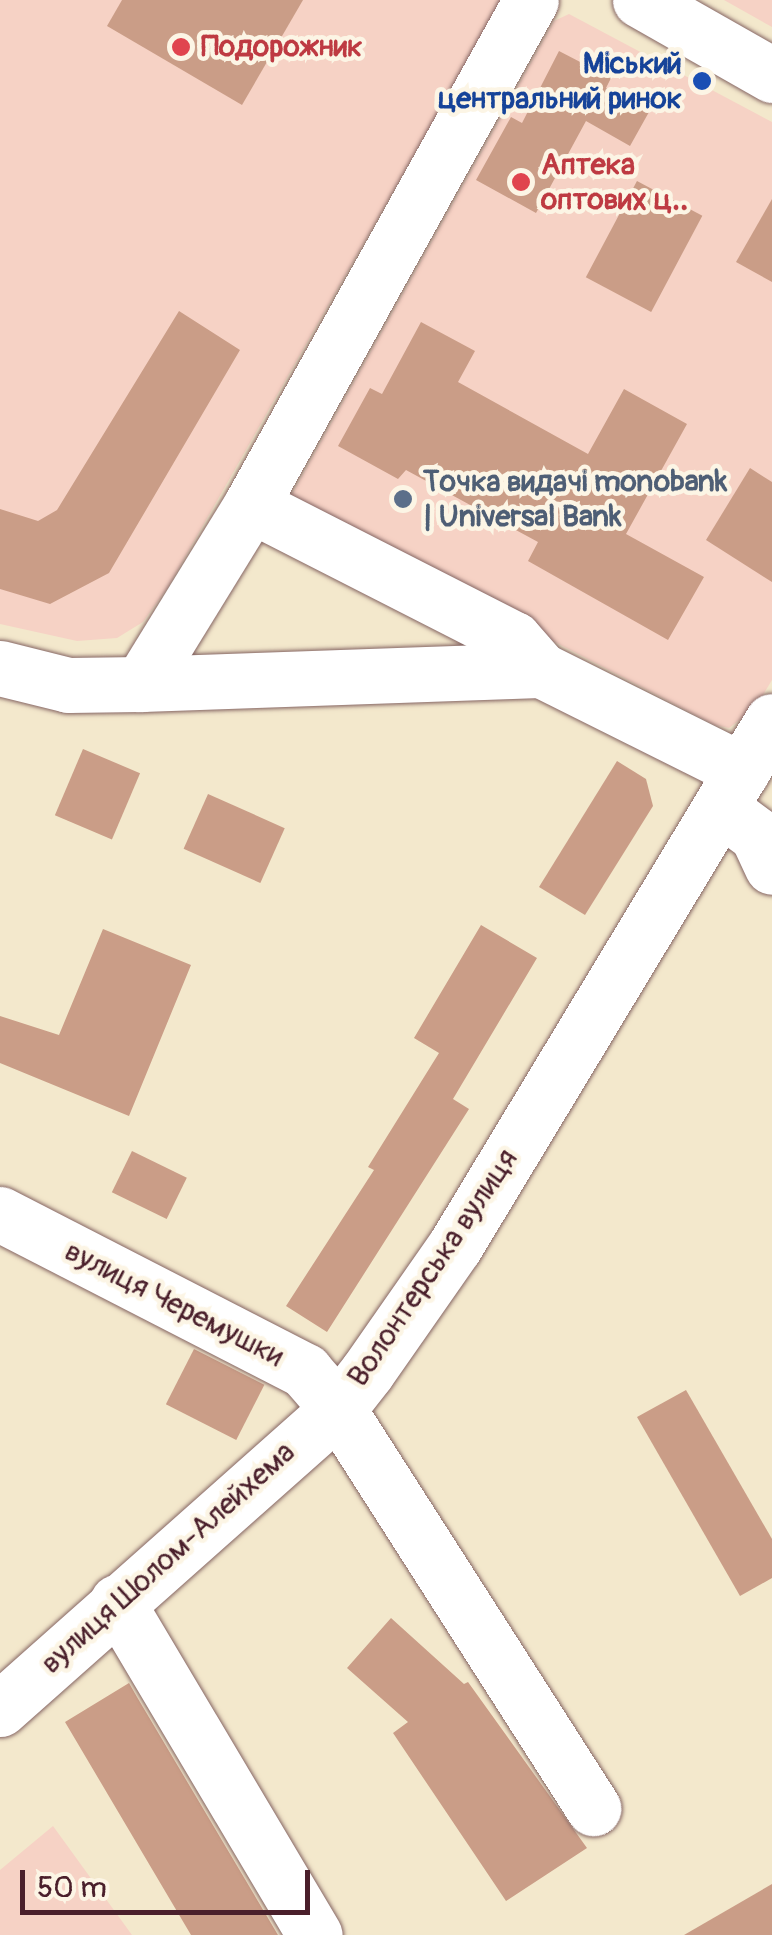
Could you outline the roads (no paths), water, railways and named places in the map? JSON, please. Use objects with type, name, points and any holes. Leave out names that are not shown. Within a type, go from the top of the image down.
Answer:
[{"type":"street","points":[[141,684],[251,504],[531,0]]},
{"type":"street","points":[[640,0],[772,75]]},
{"type":"street","points":[[251,504],[514,639],[541,670],[732,789],[772,867]]},
{"type":"street","points":[[0,668],[68,685],[541,670]]},
{"type":"street","name":"Волонтерська вулиця","points":[[594,1808],[338,1409],[455,1246],[772,721]]},
{"type":"street","name":"вулиця Черемушки","points":[[0,1214],[305,1372],[338,1409]]},
{"type":"street","name":"вулиця Шолом-Алейхема","points":[[0,1708],[338,1409]]},
{"type":"street","points":[[117,1602],[315,1935]]},
{"type":"place","name":"Подорожник","points":[[181,47]]},
{"type":"place","name":"Міський центральний ринок","points":[[702,81]]},
{"type":"place","name":"Аптека оптових ц‥","points":[[521,182]]},
{"type":"place","name":"Точка видачі monobank | Universal Bank","points":[[403,499]]}]
